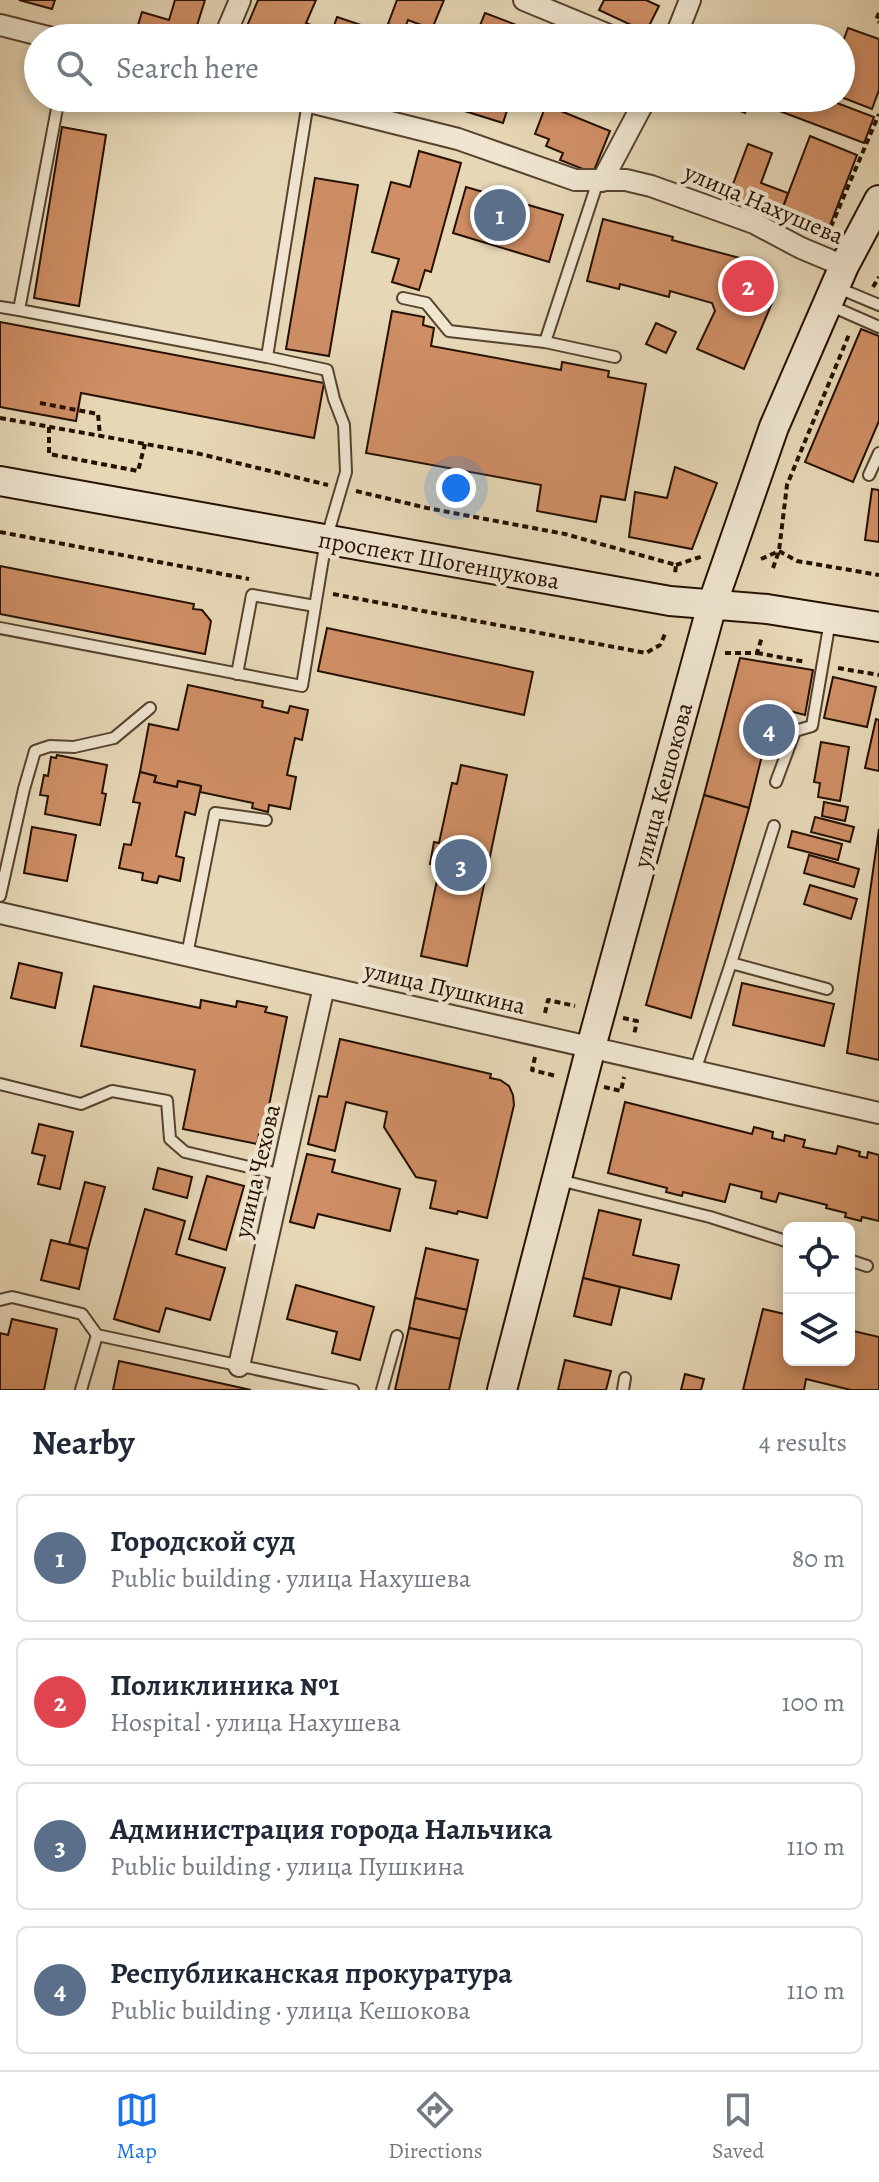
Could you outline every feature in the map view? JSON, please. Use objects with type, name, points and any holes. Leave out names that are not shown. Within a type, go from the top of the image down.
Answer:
[{"type":"main road","name":"улица Кешокова","points":[[502,1390],[591,1047],[712,605],[774,427],[835,286],[879,200]]},
{"type":"main road","name":"проспект Шогенцукова","points":[[0,481],[670,601],[767,609],[879,627]]},
{"type":"street","points":[[230,24],[240,0]]},
{"type":"street","points":[[524,0],[582,24]]},
{"type":"street","points":[[681,24],[690,0]]},
{"type":"street","points":[[0,25],[24,31]]},
{"type":"street","name":"улица Нахушева","points":[[349,112],[458,139],[575,180],[626,180],[651,186],[754,223],[801,248],[835,286]]},
{"type":"street","points":[[600,181],[638,112]]},
{"type":"street","name":"улица Пушкина","points":[[1,914],[879,1113]]},
{"type":"street","name":"улица Чехова","points":[[239,1366],[324,987]]},
{"type":"lane","points":[[19,310],[56,112]]},
{"type":"lane","points":[[267,357],[299,112]]},
{"type":"lane","points":[[545,342],[600,181]]},
{"type":"lane","points":[[835,286],[879,305]]},
{"type":"lane","points":[[835,286],[879,327]]},
{"type":"lane","points":[[403,298],[426,303],[449,331],[545,342],[615,357]]},
{"type":"lane","points":[[0,307],[327,370],[344,425],[346,472],[326,540],[302,686],[0,628]]},
{"type":"lane","points":[[869,475],[879,453]]},
{"type":"lane","points":[[237,674],[252,595],[315,606]]},
{"type":"lane","points":[[776,782],[795,731],[812,726],[830,619]]},
{"type":"lane","points":[[1,914],[24,789],[35,751],[50,746],[74,747],[114,738],[150,708]]},
{"type":"lane","points":[[187,955],[215,813],[266,820]]},
{"type":"lane","points":[[695,1071],[774,826]]},
{"type":"lane","points":[[731,963],[827,989]]},
{"type":"lane","points":[[0,1084],[81,1104],[112,1091],[167,1101],[170,1139],[185,1152],[283,1175]]},
{"type":"lane","points":[[557,1180],[710,1217],[783,1240]]},
{"type":"lane","points":[[855,1262],[867,1266]]},
{"type":"lane","points":[[0,1300],[12,1297],[82,1314],[97,1335],[353,1390]]},
{"type":"lane","points":[[81,1390],[97,1335]]},
{"type":"lane","points":[[382,1390],[397,1336]]},
{"type":"lane","points":[[623,1390],[625,1378]]},
{"type":"path","points":[[879,13],[876,20],[879,22]]},
{"type":"path","points":[[832,227],[879,114]]},
{"type":"path","points":[[773,568],[779,551],[787,485],[852,326]]},
{"type":"path","points":[[40,403],[98,414],[100,436]]},
{"type":"path","points":[[49,427],[49,454],[138,471],[145,444]]},
{"type":"path","points":[[0,532],[257,580]]},
{"type":"path","points":[[761,559],[779,551]]},
{"type":"path","points":[[779,551],[797,561],[879,575]]},
{"type":"path","points":[[676,565],[703,556]]},
{"type":"path","points":[[317,591],[646,653],[660,645],[666,632]]},
{"type":"path","points":[[718,653],[757,653],[762,637]]},
{"type":"path","points":[[545,1013],[548,1000],[575,1006]]},
{"type":"path","points":[[618,1017],[637,1021],[634,1035]]},
{"type":"path","points":[[535,1057],[532,1070],[556,1076]]},
{"type":"path","points":[[598,1086],[621,1091],[624,1077]]},
{"type":"building","points":[[19,0],[55,0],[52,9]]},
{"type":"building","points":[[175,0],[205,0],[197,24],[138,24],[142,12],[169,20]]},
{"type":"building","points":[[258,0],[316,0],[306,23],[308,24],[248,24]]},
{"type":"building","points":[[397,0],[444,0],[434,24],[408,20],[407,24],[388,24]]},
{"type":"building","points":[[604,0],[646,0],[659,6],[650,24],[629,24],[599,10]]},
{"type":"building","points":[[485,13],[514,24],[481,24]]},
{"type":"building","points":[[337,17],[358,24],[335,24]]},
{"type":"building","points":[[855,30],[879,39],[879,90],[872,109],[855,102]]},
{"type":"building","points":[[855,110],[874,117],[864,143],[782,112]]},
{"type":"building","points":[[468,112],[507,112],[503,123]]},
{"type":"building","points":[[543,112],[563,112],[610,131],[593,173],[560,160],[563,153],[546,146],[549,139],[535,134]]},
{"type":"building","points":[[62,127],[106,135],[79,306],[34,298]]},
{"type":"building","points":[[810,136],[857,155],[827,233],[780,215]]},
{"type":"building","points":[[748,144],[772,153],[761,183],[788,193],[780,215],[729,195]]},
{"type":"building","points":[[419,151],[461,163],[431,272],[425,270],[419,290],[392,282],[399,259],[372,252],[391,182],[410,187]]},
{"type":"building","points":[[315,178],[358,185],[329,356],[286,349]]},
{"type":"building","points":[[466,187],[563,215],[549,262],[453,233]]},
{"type":"building","points":[[603,219],[755,262],[754,266],[765,271],[772,279],[774,289],[769,302],[772,303],[744,369],[697,349],[715,311],[712,303],[670,291],[669,297],[620,284],[619,289],[587,281]]},
{"type":"building","points":[[392,311],[424,317],[423,325],[434,328],[431,346],[561,370],[562,362],[609,371],[608,377],[646,384],[625,500],[601,496],[596,522],[537,511],[541,485],[366,453]]},
{"type":"building","points":[[0,322],[324,383],[314,438],[81,393],[76,421],[0,407]]},
{"type":"building","points":[[656,323],[676,332],[666,353],[646,344]]},
{"type":"building","points":[[861,329],[879,336],[879,421],[853,482],[805,462]]},
{"type":"building","points":[[675,467],[717,483],[692,549],[629,537],[635,492],[667,498]]},
{"type":"building","points":[[872,489],[879,490],[879,542],[865,540]]},
{"type":"building","points":[[0,566],[194,604],[193,609],[202,610],[211,621],[205,654],[0,614]]},
{"type":"building","points":[[327,628],[533,672],[524,715],[318,671]]},
{"type":"building","points":[[740,658],[813,670],[805,715],[774,707],[749,808],[704,795]]},
{"type":"building","points":[[833,677],[876,687],[867,727],[824,718]]},
{"type":"building","points":[[188,685],[263,701],[262,707],[288,713],[290,706],[308,710],[302,740],[295,738],[287,775],[296,777],[290,809],[269,805],[268,812],[252,808],[253,803],[200,792],[201,786],[178,781],[177,787],[154,782],[156,776],[140,772],[149,724],[178,730]]},
{"type":"building","points":[[876,719],[879,720],[879,771],[865,768]]},
{"type":"building","points":[[821,742],[849,747],[840,801],[818,797],[820,783],[814,782]]},
{"type":"building","points":[[57,755],[107,765],[100,825],[45,814],[48,796],[40,795],[44,775],[48,776],[51,757],[56,758]]},
{"type":"building","points":[[461,765],[507,775],[467,966],[421,956],[440,866],[430,864],[434,842],[439,843],[452,783],[457,784]]},
{"type":"building","points":[[140,772],[156,776],[154,782],[177,787],[178,781],[201,786],[195,815],[185,812],[176,856],[184,858],[180,881],[159,876],[157,883],[142,880],[143,873],[119,868],[124,844],[131,845],[140,803],[133,802]]},
{"type":"building","points":[[704,795],[749,808],[691,1018],[646,1005]]},
{"type":"building","points":[[824,802],[848,807],[845,821],[822,816]]},
{"type":"building","points":[[815,817],[854,827],[850,842],[811,832]]},
{"type":"building","points":[[32,827],[76,835],[67,881],[24,873]]},
{"type":"building","points":[[879,829],[879,1060],[847,1053]]},
{"type":"building","points":[[792,831],[842,844],[838,860],[788,847]]},
{"type":"building","points":[[809,855],[859,869],[854,887],[804,873]]},
{"type":"building","points":[[810,885],[857,899],[851,919],[804,904]]},
{"type":"building","points":[[19,963],[62,973],[55,1008],[11,998]]},
{"type":"building","points":[[742,983],[834,1004],[824,1046],[733,1025]]},
{"type":"building","points":[[94,986],[200,1008],[201,1000],[236,1007],[237,1001],[267,1007],[265,1012],[287,1017],[263,1135],[259,1134],[257,1144],[183,1129],[195,1070],[81,1046]]},
{"type":"building","points":[[340,1039],[491,1074],[490,1078],[509,1086],[514,1105],[487,1218],[430,1208],[436,1181],[416,1177],[384,1127],[387,1112],[346,1102],[335,1151],[308,1144],[319,1096],[327,1097]]},
{"type":"building","points":[[625,1102],[752,1134],[754,1127],[773,1132],[772,1138],[784,1141],[785,1135],[805,1140],[803,1147],[836,1154],[838,1146],[860,1152],[859,1156],[867,1158],[868,1152],[879,1155],[879,1221],[845,1217],[846,1213],[826,1208],[827,1205],[779,1193],[776,1202],[761,1198],[762,1192],[730,1184],[725,1202],[683,1192],[682,1196],[666,1192],[667,1188],[608,1173]]},
{"type":"building","points":[[39,1124],[73,1132],[60,1189],[38,1184],[45,1156],[32,1153]]},
{"type":"building","points":[[307,1154],[335,1160],[332,1172],[400,1189],[390,1231],[318,1214],[314,1228],[290,1222]]},
{"type":"building","points":[[158,1168],[192,1177],[187,1198],[153,1189]]},
{"type":"building","points":[[207,1176],[244,1186],[226,1250],[189,1239]]},
{"type":"building","points":[[85,1182],[105,1187],[88,1249],[69,1244]]},
{"type":"building","points":[[145,1209],[185,1221],[176,1254],[225,1268],[210,1320],[166,1308],[159,1332],[114,1319]]},
{"type":"building","points":[[599,1210],[641,1220],[633,1255],[679,1265],[671,1299],[583,1278]]},
{"type":"building","points":[[51,1240],[88,1249],[79,1289],[41,1280]]},
{"type":"building","points":[[426,1248],[478,1260],[467,1310],[415,1298]]},
{"type":"building","points":[[583,1278],[620,1287],[611,1325],[574,1316]]},
{"type":"building","points":[[296,1285],[374,1307],[360,1360],[332,1353],[337,1332],[287,1319]]},
{"type":"building","points":[[415,1298],[467,1310],[460,1339],[409,1328]]},
{"type":"building","points":[[763,1309],[783,1314],[783,1366],[855,1366],[855,1331],[879,1337],[879,1390],[851,1390],[806,1379],[804,1390],[743,1390]]},
{"type":"building","points":[[12,1319],[57,1329],[44,1390],[0,1390],[0,1333],[8,1335]]},
{"type":"building","points":[[409,1328],[460,1339],[449,1390],[395,1390]]},
{"type":"building","points":[[565,1360],[611,1371],[606,1390],[558,1390]]},
{"type":"building","points":[[119,1361],[179,1374],[251,1390],[113,1390]]},
{"type":"building","points":[[685,1374],[704,1379],[701,1390],[681,1390]]},
{"type":"place","name":"Городской суд","points":[[500,215]]},
{"type":"place","name":"Поликлиника №1","points":[[748,286]]},
{"type":"place","name":"Республиканская прокуратура","points":[[769,730]]},
{"type":"place","name":"Администрация города Нальчика","points":[[461,865]]}]
